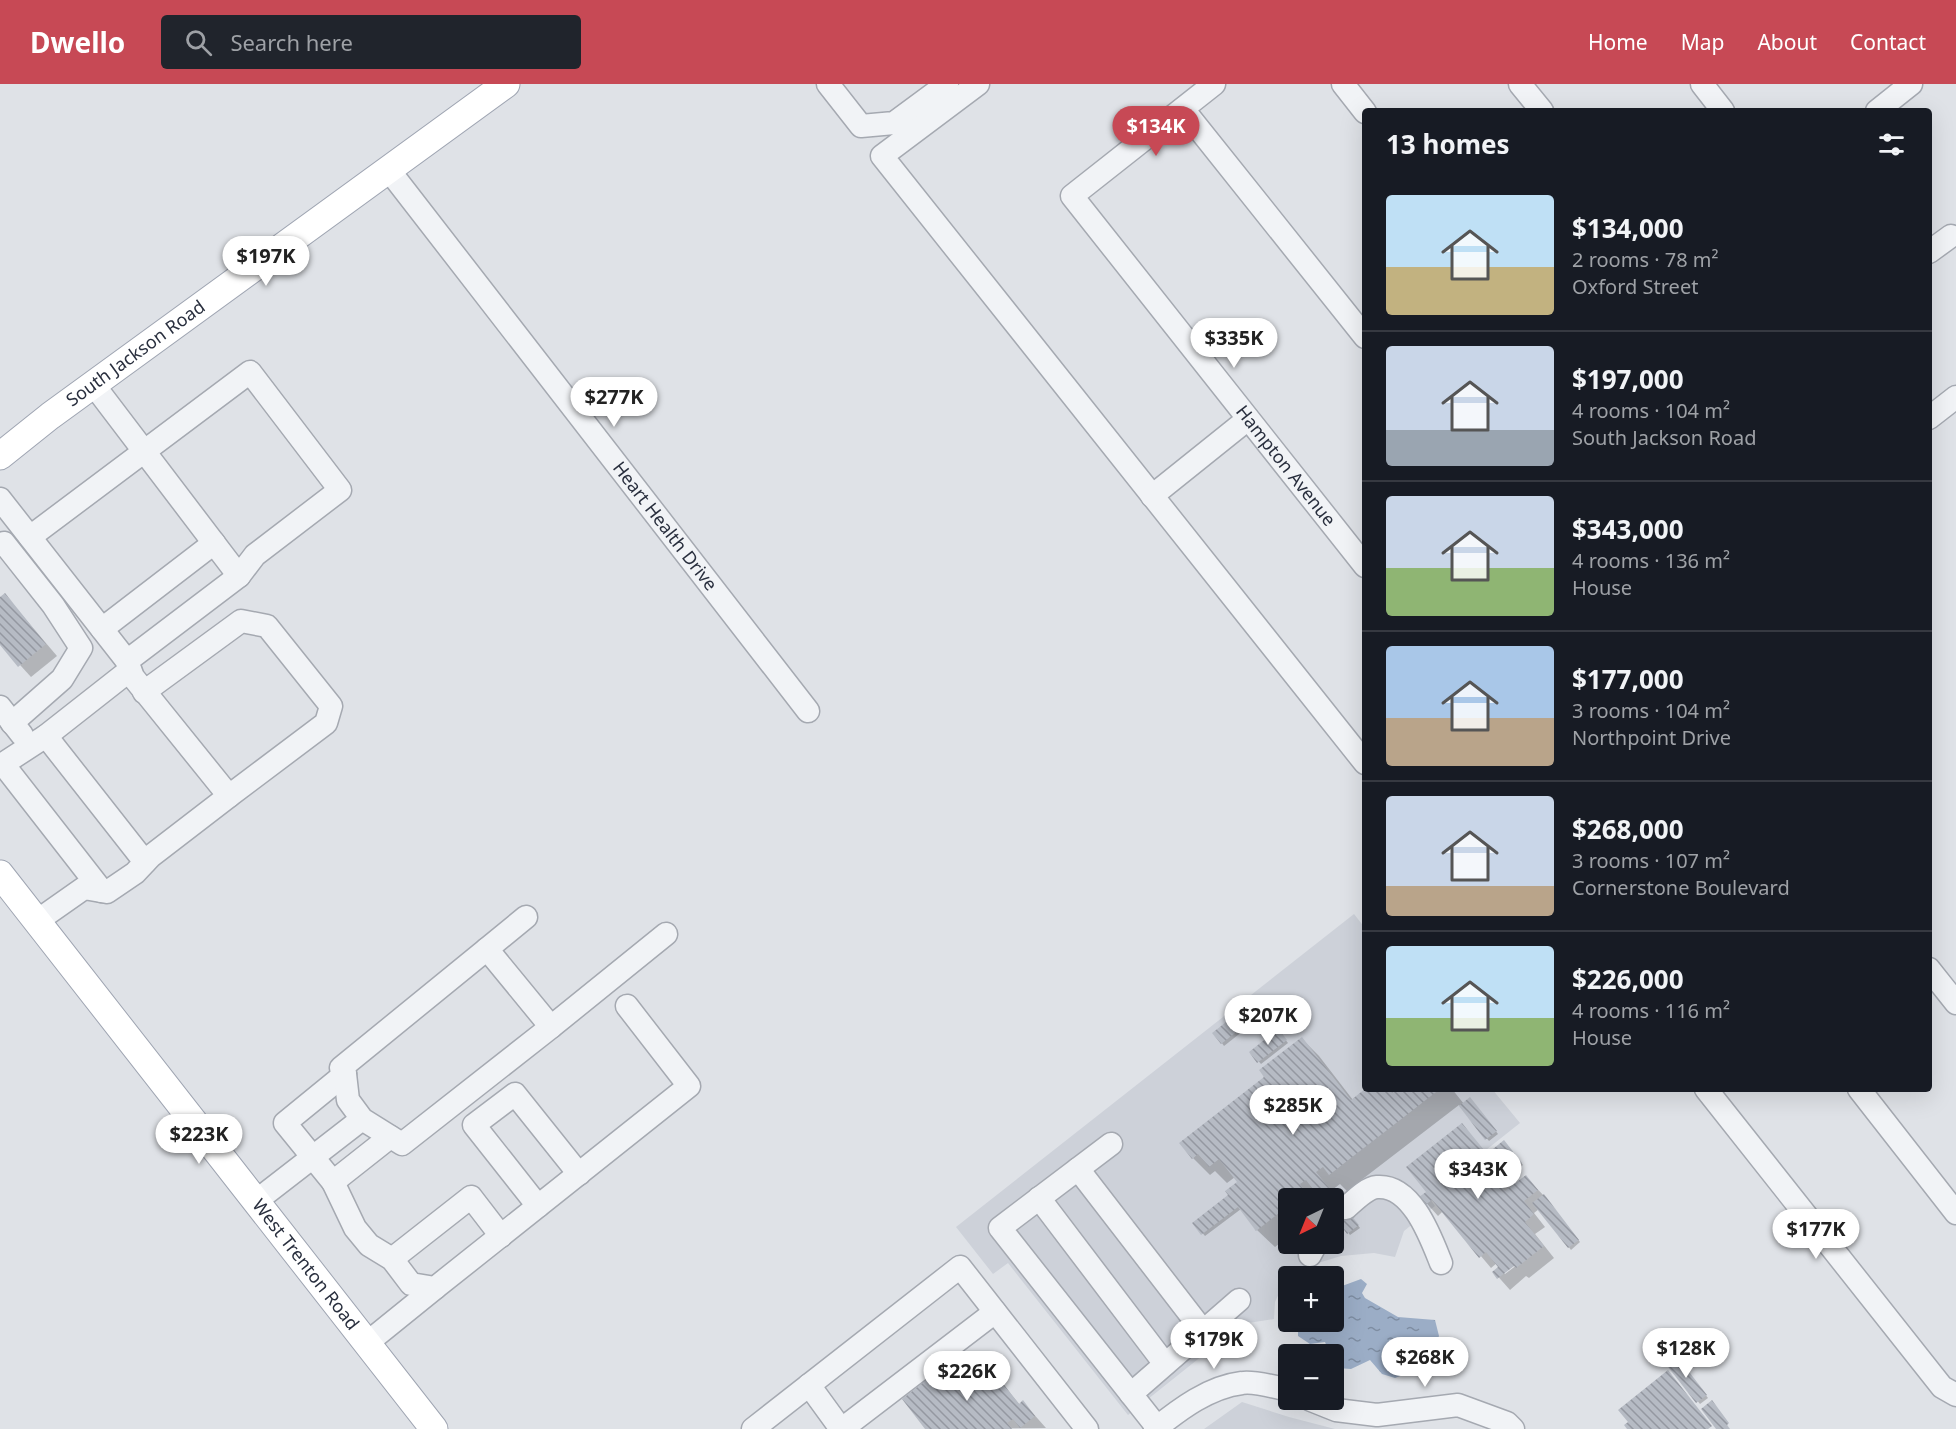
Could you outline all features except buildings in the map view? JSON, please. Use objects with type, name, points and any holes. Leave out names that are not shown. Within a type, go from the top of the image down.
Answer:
[{"type":"main road","name":"South Jackson Road","points":[[0,456],[93,384],[506,84]]},
{"type":"main road","name":"West Trenton Road","points":[[0,874],[434,1429]]},
{"type":"street","points":[[828,84],[861,126],[894,123],[947,84]]},
{"type":"street","points":[[978,84],[882,156],[1362,759]]},
{"type":"street","points":[[1343,84],[1362,108]]},
{"type":"street","points":[[1520,84],[1540,108]]},
{"type":"street","points":[[1702,84],[1722,108]]},
{"type":"street","points":[[1881,108],[1911,84]]},
{"type":"street","points":[[1212,85],[1183,109],[1362,333]]},
{"type":"street","name":"Hampton Avenue","points":[[1183,109],[1072,196],[1362,562]]},
{"type":"street","name":"Heart Health Drive","points":[[388,169],[808,711]]},
{"type":"street","points":[[1932,250],[1951,236]]},
{"type":"street","points":[[102,891],[1,765],[38,741],[173,626],[239,576],[255,555],[340,490],[250,372],[144,451],[27,533],[2,545],[53,605],[81,648],[62,679],[3,712],[38,741],[145,862]]},
{"type":"street","points":[[93,384],[239,576]]},
{"type":"street","points":[[1932,416],[1956,397]]},
{"type":"street","points":[[1152,496],[1248,419]]},
{"type":"street","points":[[0,499],[102,629],[144,692],[229,796]]},
{"type":"street","points":[[102,629],[214,543]]},
{"type":"street","points":[[37,921],[84,888],[107,892],[135,873],[151,856],[326,723],[331,706],[267,626],[241,621],[144,692]]},
{"type":"street","points":[[173,626],[195,654]]},
{"type":"street","points":[[526,917],[340,1068],[345,1074],[348,1100],[362,1119],[402,1144],[666,934]]},
{"type":"street","points":[[487,949],[551,1027]]},
{"type":"street","points":[[1932,973],[1956,1003]]},
{"type":"street","points":[[367,1343],[689,1086],[627,1006]]},
{"type":"street","points":[[345,1074],[285,1123],[333,1182],[355,1228],[369,1245],[392,1259],[411,1284],[435,1288]]},
{"type":"street","points":[[1708,1092],[1942,1388],[1956,1395]]},
{"type":"street","points":[[1861,1092],[1956,1213]]},
{"type":"street","points":[[538,1206],[474,1125],[516,1094],[579,1174]]},
{"type":"street","points":[[256,1201],[362,1119]]},
{"type":"street","points":[[333,1182],[390,1137]]},
{"type":"street","points":[[1111,1144],[1000,1228],[1156,1428],[1178,1410],[1209,1393],[1243,1383],[1278,1388]]},
{"type":"street","points":[[1078,1169],[1203,1331]]},
{"type":"street","points":[[1344,1209],[1362,1194],[1377,1187],[1396,1190],[1412,1206],[1428,1231],[1441,1263]]},
{"type":"street","points":[[392,1259],[471,1197],[501,1236]]},
{"type":"street","points":[[1039,1198],[1166,1364]]},
{"type":"street","points":[[753,1429],[960,1267],[1081,1427]]},
{"type":"street","points":[[1131,1394],[1239,1300]]},
{"type":"street","points":[[808,1386],[842,1429],[994,1312]]},
{"type":"street","points":[[1336,1410],[1377,1415],[1458,1405],[1507,1424],[1513,1429]]},
{"type":"shaded area","points":[[1354,914],[1362,924],[1362,1092],[1494,1092],[1520,1123],[1428,1196],[1435,1206],[1404,1231],[1395,1257],[1374,1253],[1341,1256],[1312,1266],[1278,1266],[1278,1296],[1275,1302],[1274,1319],[1242,1324],[1128,1415],[1008,1263],[993,1274],[956,1227]]},
{"type":"shaded area","points":[[1242,1402],[1289,1417],[1335,1429],[1204,1429]]},
{"type":"water","points":[[1361,1279],[1367,1284],[1362,1293],[1365,1298],[1398,1317],[1435,1320],[1439,1336],[1429,1358],[1416,1370],[1395,1378],[1382,1374],[1370,1360],[1351,1369],[1344,1368],[1344,1344],[1326,1344],[1325,1342],[1310,1344],[1298,1336],[1298,1332],[1344,1332],[1344,1285]]}]
